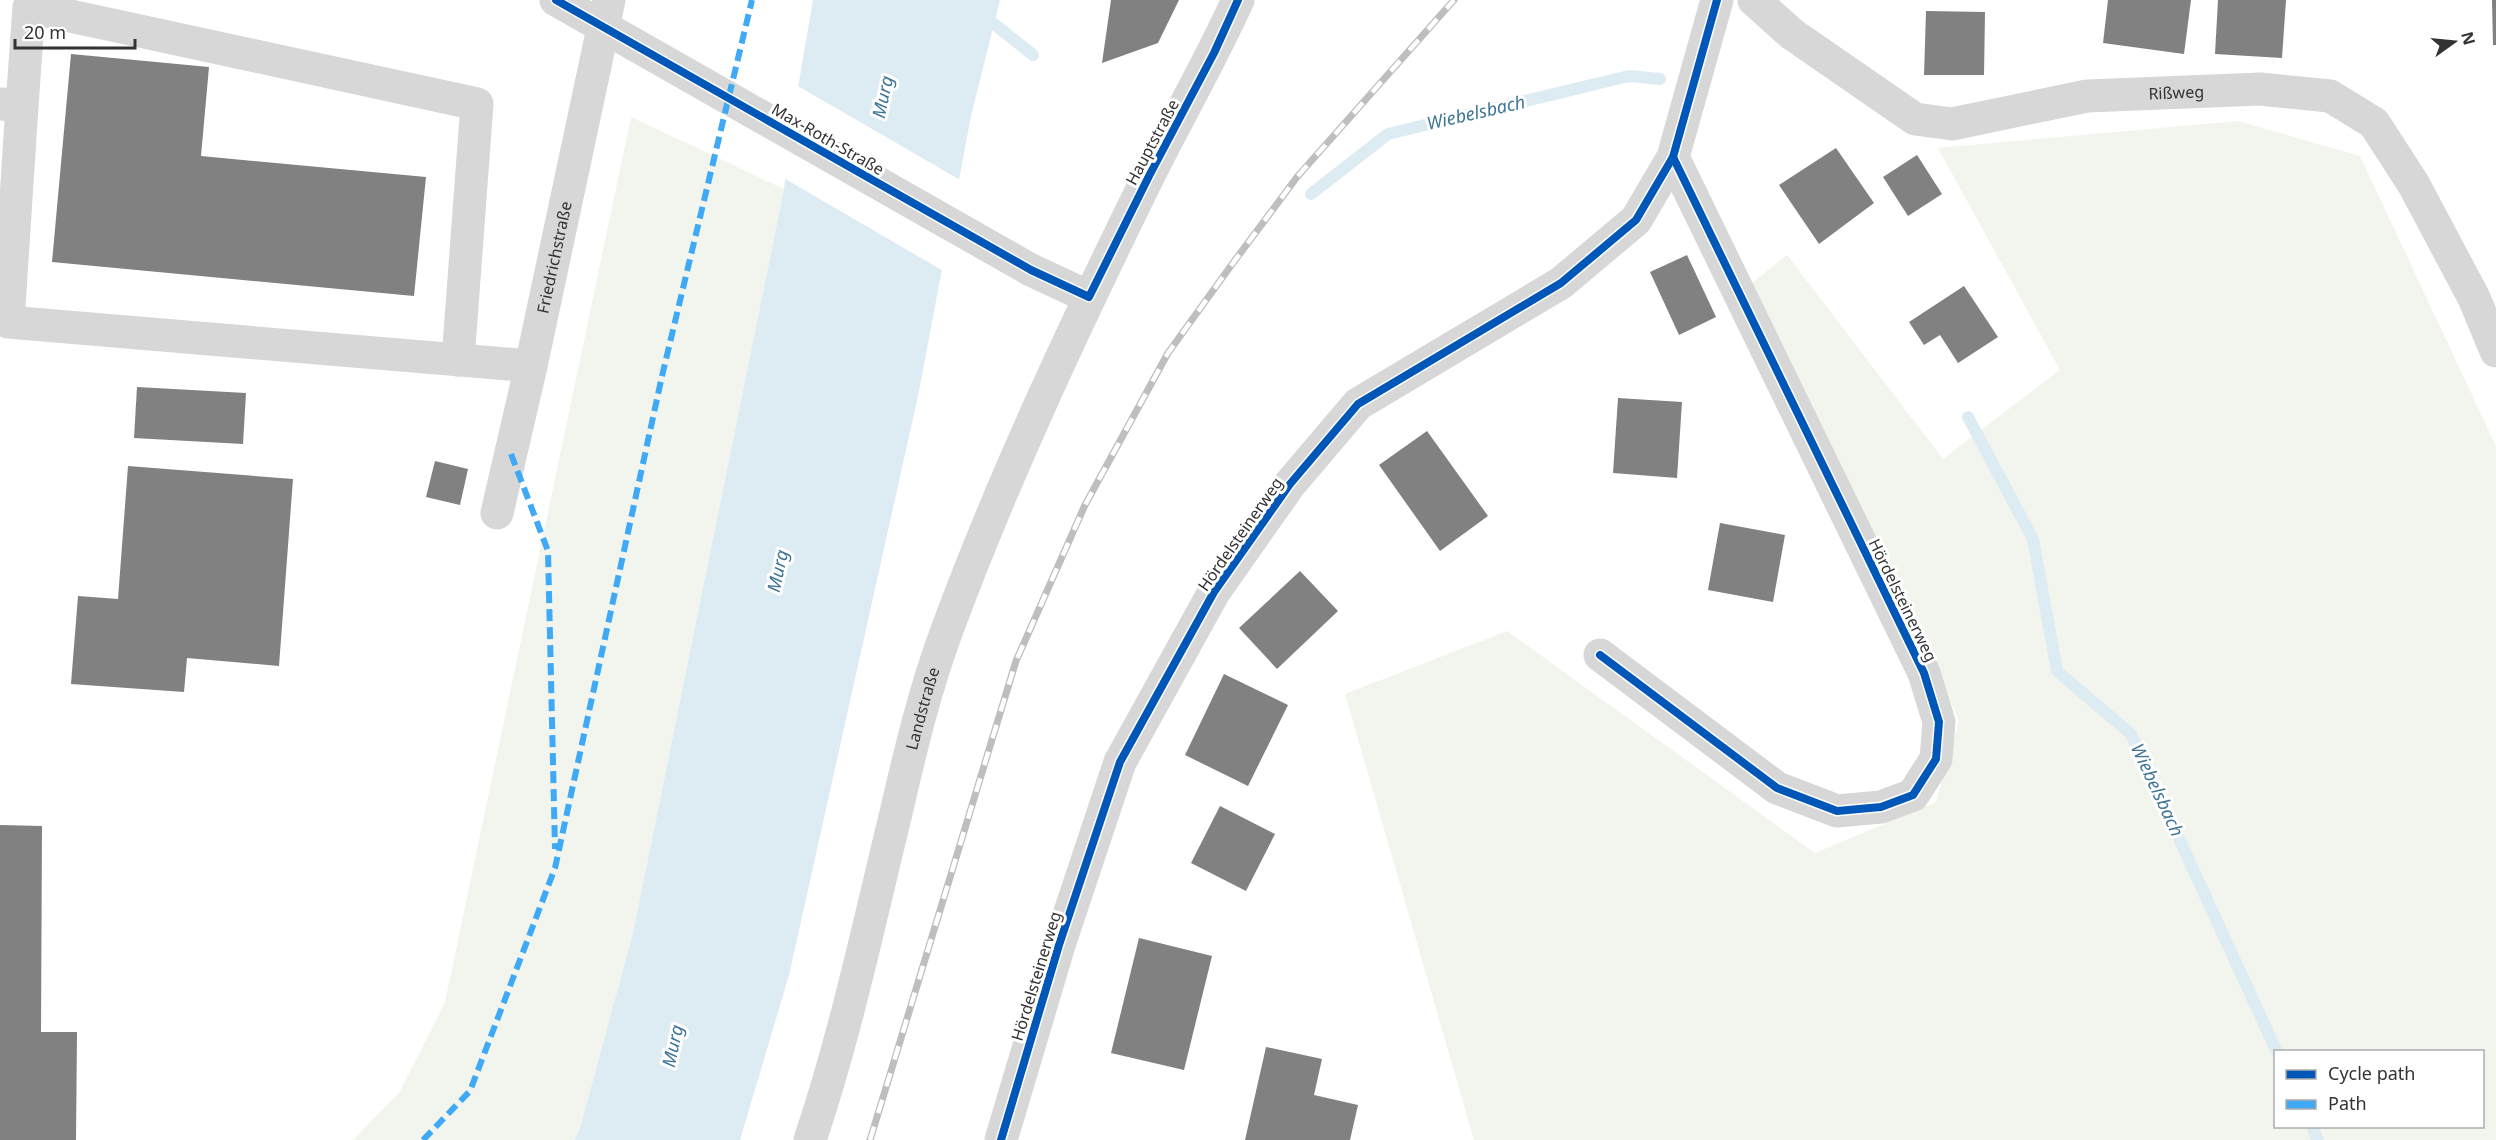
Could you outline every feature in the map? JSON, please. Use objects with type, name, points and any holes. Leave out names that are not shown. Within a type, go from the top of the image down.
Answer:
[{"type":"street","name":"Max-Roth-Straße","points":[[556,0],[1030,270],[1089,297]]},
{"type":"street","name":"Friedrichstraße","points":[[497,513],[531,366],[609,0]]},
{"type":"street","name":"Hauptstraße","points":[[1089,297],[1214,53],[1238,0]]},
{"type":"street","name":"Hördelsteinerweg","points":[[1001,1140],[1059,945],[1120,762],[1214,592],[1290,484],[1358,404],[1561,283],[1636,220],[1673,157],[1718,0]]},
{"type":"street","name":"Rißweg","points":[[1754,0],[1792,34],[1915,118],[1952,124],[2087,96],[2260,89],[2330,96],[2374,123],[2414,185],[2474,298],[2496,351]]},
{"type":"street","points":[[458,360],[477,104],[29,8],[11,105],[8,322],[458,360],[531,366]]},
{"type":"street","name":"Hördelsteinerweg","points":[[1600,655],[1777,788],[1837,811],[1881,807],[1913,795],[1936,759],[1939,722],[1924,673],[1673,157]]},
{"type":"street","name":"Landstraße","points":[[810,1140],[833,1071],[912,745],[946,633],[1004,484],[1089,297]]},
{"type":"shaded area","points":[[631,117],[784,189],[633,933],[580,1128],[574,1140],[353,1140],[399,1093],[445,1002]]},
{"type":"shaded area","points":[[2238,121],[2360,156],[2496,446],[2496,1140],[1474,1140],[1345,694],[1507,631],[1815,853],[1936,802],[1959,721],[1752,283],[1787,255],[1943,459],[2060,370],[1938,148]]},
{"type":"water","name":"Murg","points":[[813,0],[1000,0],[971,116],[918,396],[789,975],[740,1140],[574,1140],[580,1128],[633,933],[784,189],[790,134]]},
{"type":"pier","points":[[796,85],[962,181],[945,272],[782,177]]},
{"type":"building","points":[[1111,0],[1179,0],[1158,43],[1102,63]]},
{"type":"building","points":[[2108,0],[2191,0],[2184,54],[2103,43]]},
{"type":"building","points":[[2218,0],[2286,0],[2282,58],[2215,54]]},
{"type":"building","points":[[2492,0],[2496,0],[2496,45],[2493,45]]},
{"type":"building","points":[[1926,11],[1985,12],[1984,75],[1924,75]]},
{"type":"building","points":[[71,54],[209,67],[201,156],[426,177],[414,296],[52,262]]},
{"type":"building","points":[[1836,148],[1874,203],[1819,244],[1779,185]]},
{"type":"building","points":[[1917,155],[1942,194],[1908,216],[1883,177]]},
{"type":"building","points":[[1687,255],[1716,317],[1679,335],[1650,272]]},
{"type":"building","points":[[1964,286],[1998,337],[1958,363],[1940,335],[1924,345],[1909,322]]},
{"type":"building","points":[[137,387],[246,393],[243,444],[134,438]]},
{"type":"building","points":[[1618,398],[1682,402],[1677,478],[1613,473]]},
{"type":"building","points":[[1427,431],[1488,516],[1440,551],[1379,465]]},
{"type":"building","points":[[435,461],[468,469],[460,505],[426,497]]},
{"type":"building","points":[[128,466],[293,479],[279,666],[187,658],[184,692],[71,684],[78,596],[118,599]]},
{"type":"building","points":[[1720,523],[1785,535],[1773,602],[1708,590]]},
{"type":"building","points":[[1300,571],[1338,611],[1277,669],[1239,628]]},
{"type":"building","points":[[1224,674],[1288,705],[1248,786],[1185,755]]},
{"type":"building","points":[[1220,806],[1275,834],[1246,891],[1191,863]]},
{"type":"building","points":[[0,825],[42,826],[41,1032],[77,1032],[76,1140],[0,1140]]},
{"type":"building","points":[[1139,938],[1212,956],[1184,1070],[1111,1053]]},
{"type":"building","points":[[1266,1047],[1322,1059],[1314,1095],[1358,1105],[1350,1140],[1245,1140]]},
{"type":"waterway","name":"Wiebelsbach","points":[[964,0],[1033,55]]},
{"type":"waterway","name":"Wiebelsbach","points":[[1311,194],[1388,134],[1629,76],[1660,79]]},
{"type":"waterway","name":"Wiebelsbach","points":[[1968,417],[2033,539],[2057,671],[2131,734],[2276,1050]]},
{"type":"waterway","name":"Wiebelsbach","points":[[2313,1128],[2318,1140]]},
{"type":"railway","points":[[870,1140],[1016,661],[1085,505],[1168,353],[1230,267],[1297,177],[1454,0]]},
{"type":"marked path","points":[[423,1140],[470,1091],[555,868],[662,376],[752,0]]},
{"type":"marked path","points":[[511,454],[548,551],[555,849]]},
{"type":"cycle path","points":[[556,0],[1031,270],[1089,297],[1214,53],[1238,0]]},
{"type":"cycle path","points":[[1001,1140],[1059,945],[1120,762],[1214,592],[1290,484],[1358,404],[1561,283],[1636,220],[1673,157],[1717,0]]},
{"type":"cycle path","points":[[1600,655],[1777,788],[1837,811],[1881,807],[1913,795],[1936,759],[1939,722],[1924,673],[1673,157]]}]
